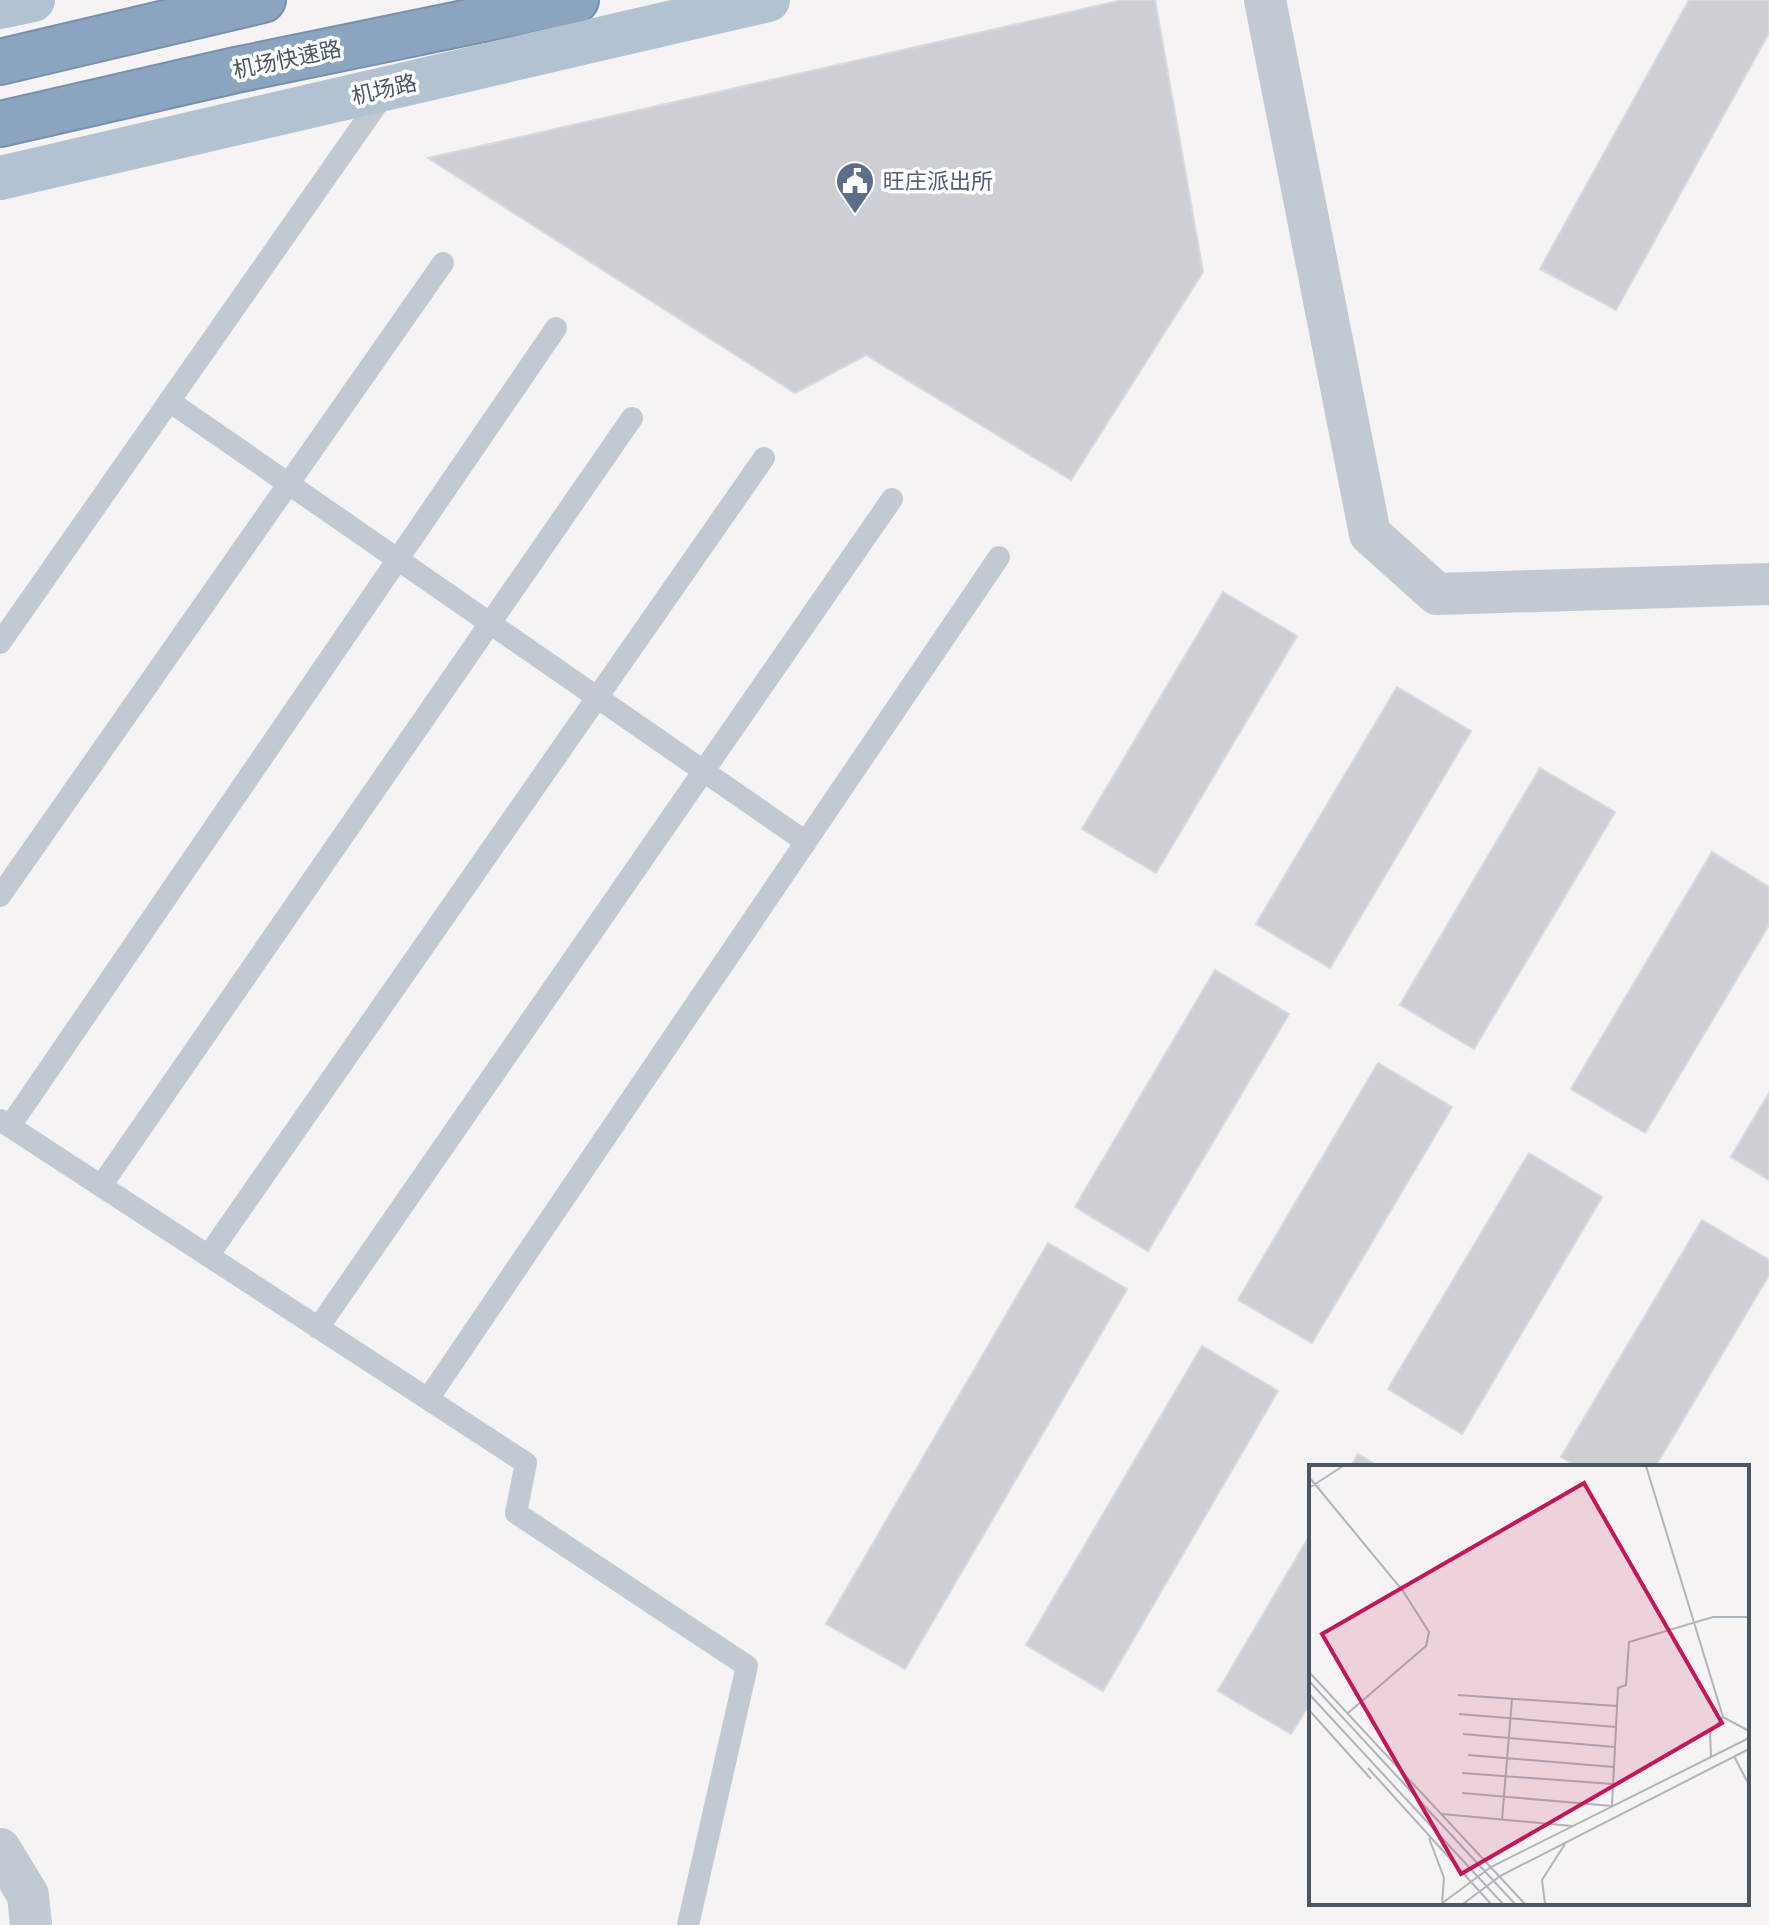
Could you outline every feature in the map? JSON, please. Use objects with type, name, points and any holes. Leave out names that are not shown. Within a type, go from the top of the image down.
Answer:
[{"type":"highway","points":[[0,62],[263,0]]},
{"type":"highway","name":"机场快速路","points":[[0,124],[236,70],[576,0]]},
{"type":"main road","points":[[0,7],[33,0]]},
{"type":"main road","name":"机场路","points":[[0,178],[768,0]]},
{"type":"street","points":[[1265,0],[1370,534],[1437,594],[1769,584]]},
{"type":"street","points":[[0,1849],[28,1895],[31,1925]]},
{"type":"lane","points":[[0,643],[389,88]]},
{"type":"lane","points":[[0,896],[443,263]]},
{"type":"lane","points":[[556,328],[399,559],[5,1123],[526,1463],[516,1513],[747,1666],[688,1925]]},
{"type":"lane","points":[[169,401],[598,695],[806,842]]},
{"type":"lane","points":[[101,1186],[632,418]]},
{"type":"lane","points":[[208,1256],[764,458]]},
{"type":"lane","points":[[318,1328],[892,499]]},
{"type":"lane","points":[[428,1399],[999,557]]},
{"type":"building","name":"旺庄派出所","points":[[1123,0],[1155,0],[1203,272],[1071,480],[866,355],[795,393],[428,158]]},
{"type":"building","points":[[1689,0],[1769,0],[1769,33],[1616,310],[1540,269]]},
{"type":"building","points":[[1223,592],[1297,636],[1156,873],[1082,829]]},
{"type":"building","points":[[1397,687],[1471,731],[1330,968],[1256,924]]},
{"type":"building","points":[[1540,768],[1615,812],[1474,1049],[1400,1005]]},
{"type":"building","points":[[1712,852],[1769,887],[1769,925],[1645,1133],[1571,1089]]},
{"type":"building","points":[[1215,970],[1289,1014],[1148,1251],[1075,1207]]},
{"type":"building","points":[[1378,1063],[1452,1107],[1312,1343],[1238,1300]]},
{"type":"building","points":[[1769,1093],[1769,1180],[1731,1157]]},
{"type":"building","points":[[1529,1153],[1602,1197],[1462,1434],[1388,1389]]},
{"type":"building","points":[[1702,1220],[1769,1260],[1769,1275],[1656,1465],[1575,1465],[1561,1457]]},
{"type":"building","points":[[1048,1243],[1127,1289],[905,1669],[826,1624]]},
{"type":"building","points":[[1202,1346],[1278,1391],[1103,1691],[1026,1645]]},
{"type":"building","points":[[1358,1454],[1377,1465],[1351,1465]]},
{"type":"building","points":[[1309,1536],[1309,1705],[1291,1734],[1218,1691]]},
{"type":"place","name":"旺庄派出所","points":[[855,215]]}]
